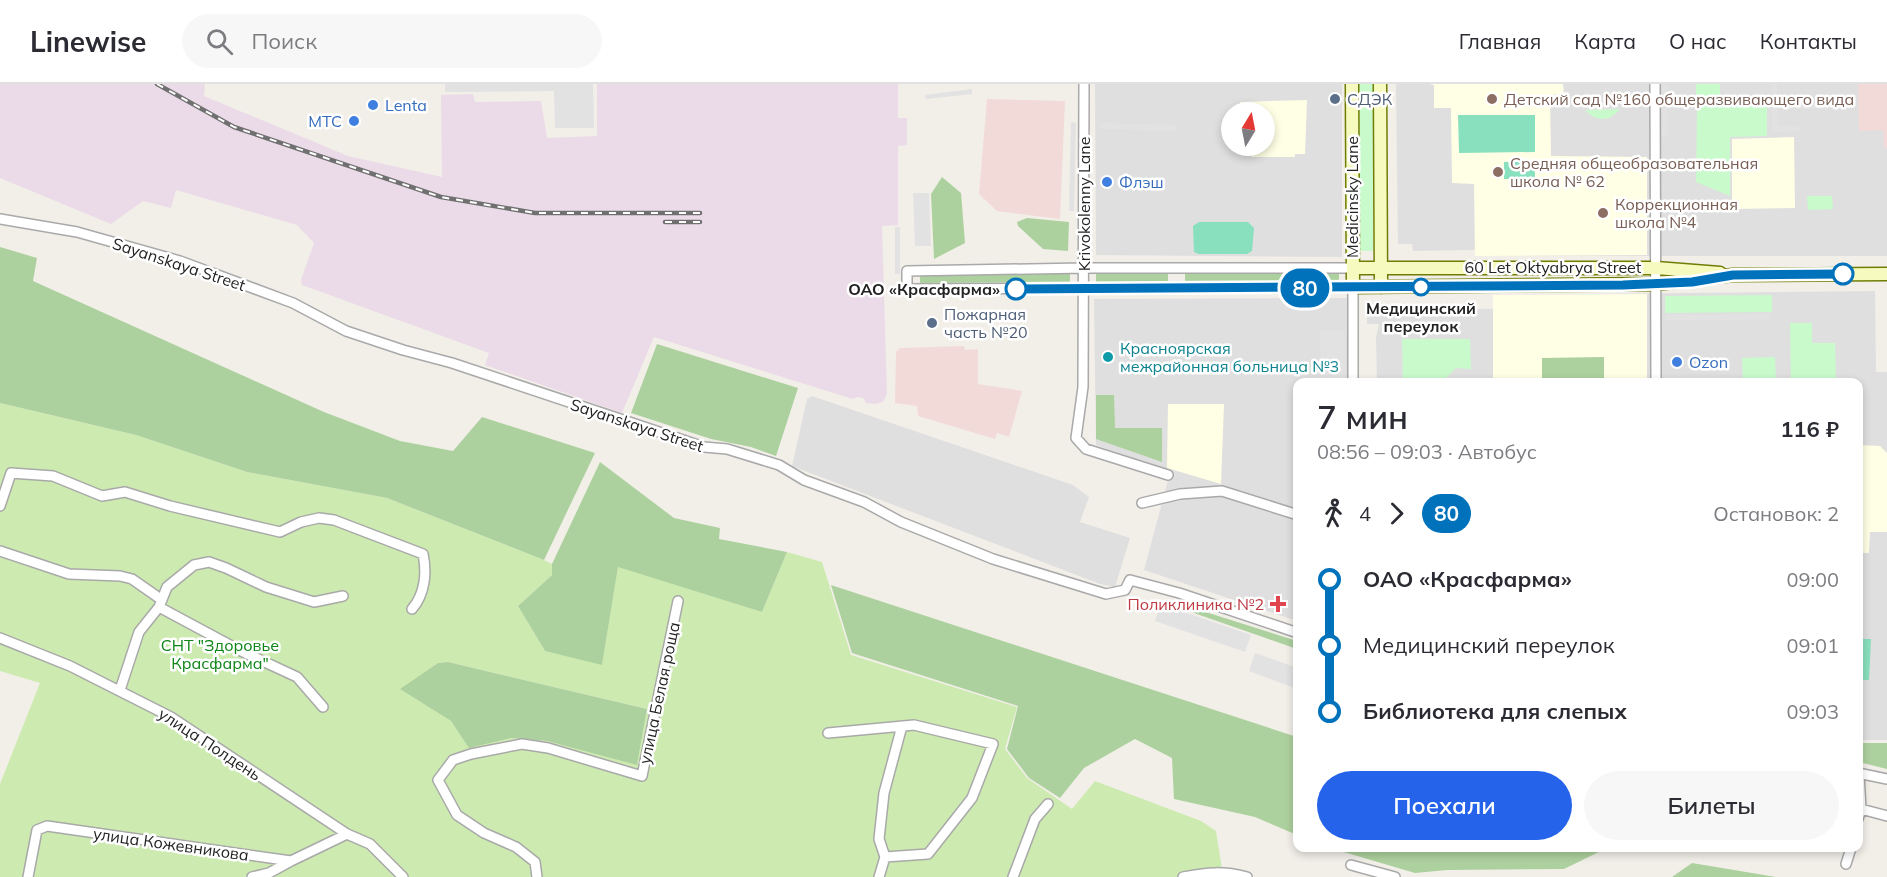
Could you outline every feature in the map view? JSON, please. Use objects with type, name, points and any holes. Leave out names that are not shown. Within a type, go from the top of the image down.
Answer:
[{"type":"main road","name":"Medicinsky Lane","points":[[1352,84],[1353,287]]},
{"type":"main road","name":"Medicinsky Lane","points":[[1380,84],[1381,287]]},
{"type":"main road","name":"60 Let Oktyabrya Street","points":[[1353,268],[1656,268],[1733,275]]},
{"type":"main road","points":[[1733,275],[1887,274]]},
{"type":"main road","name":"60 Let Oktyabrya Street","points":[[1353,287],[1656,284],[1733,275]]},
{"type":"street","name":"Krivokolenny Lane","points":[[1084,84],[1083,387],[1076,438],[1086,449],[1168,475]]},
{"type":"street","points":[[1655,84],[1656,378]]},
{"type":"street","name":"Sayanskaya Street","points":[[0,219],[78,232],[180,261],[293,303],[346,331],[452,363],[704,447],[727,449],[780,465],[804,480],[864,502],[901,522],[1004,563],[1106,594],[1125,590],[1130,580],[1179,593],[1293,631]]},
{"type":"street","name":"60 Let Oktyabrya Street","points":[[1353,268],[1084,268],[907,271],[907,290],[1353,287]]},
{"type":"street","points":[[1179,269],[1179,288]]},
{"type":"street","name":"Medicinsky Lane","points":[[1353,287],[1353,378]]},
{"type":"street","points":[[0,506],[11,473],[53,476],[102,496],[125,492],[170,506],[280,532],[302,522],[319,518],[334,520],[423,554],[427,571],[419,602],[412,609]]},
{"type":"street","points":[[1142,503],[1180,494],[1222,491],[1293,513]]},
{"type":"street","points":[[0,551],[69,574],[132,579],[160,603],[241,651],[297,677],[323,707]]},
{"type":"street","points":[[120,690],[139,632],[160,603],[167,587],[194,565],[209,562],[266,587],[314,602],[343,596]]},
{"type":"street","name":"улица Белая роща","points":[[537,877],[535,862],[516,847],[484,833],[457,815],[438,780],[453,760],[522,744],[548,748],[642,776],[678,602]]},
{"type":"street","name":"улица Полдень","points":[[0,638],[70,666],[171,717],[347,834],[370,844],[403,877]]},
{"type":"street","points":[[828,733],[914,725],[993,744],[972,798],[928,854],[885,857]]},
{"type":"street","points":[[879,877],[885,857],[879,839],[884,793],[902,726]]},
{"type":"street","points":[[1863,774],[1887,779]]},
{"type":"street","points":[[1013,877],[1035,819],[1048,804]]},
{"type":"street","points":[[1863,810],[1887,816]]},
{"type":"street","name":"улица Кожевникова","points":[[28,877],[37,830],[47,826],[291,861]]},
{"type":"street","points":[[252,877],[269,875],[291,861],[347,834]]},
{"type":"street","points":[[1846,864],[1850,852]]},
{"type":"street","points":[[1351,865],[1395,877]]},
{"type":"street","points":[[1184,877],[1209,872],[1229,872],[1247,877]]},
{"type":"shaded area","points":[[0,84],[205,84],[204,96],[348,156],[442,177],[441,95],[473,94],[475,102],[541,101],[547,138],[597,136],[597,84],[898,84],[898,118],[907,118],[907,145],[898,146],[898,225],[882,226],[887,394],[883,402],[866,403],[863,398],[853,399],[654,337],[622,413],[485,365],[489,353],[302,285],[301,280],[314,243],[297,225],[176,190],[171,208],[143,201],[111,224],[0,178]]},
{"type":"shaded area","points":[[445,84],[593,84],[594,128],[555,128],[554,91],[445,92]]},
{"type":"shaded area","points":[[1095,84],[1342,84],[1342,257],[1096,255]]},
{"type":"shaded area","points":[[1396,84],[1887,84],[1887,256],[1475,256],[1475,250],[1413,251],[1412,244],[1398,244]]},
{"type":"shaded area","points":[[1429,84],[1563,84],[1564,94],[1550,95],[1551,156],[1647,157],[1647,255],[1475,256],[1474,184],[1452,183],[1451,108],[1434,108],[1434,85]]},
{"type":"shaded area","points":[[1772,84],[1777,84],[1778,126],[1799,126],[1799,131],[1772,132]]},
{"type":"shaded area","points":[[1858,84],[1887,84],[1887,148],[1884,148],[1883,130],[1859,131]]},
{"type":"shaded area","points":[[1662,86],[1667,86],[1668,136],[1662,136]]},
{"type":"shaded area","points":[[972,89],[972,94],[926,99],[925,95]]},
{"type":"shaded area","points":[[987,99],[1065,101],[1060,219],[997,211],[979,194]]},
{"type":"shaded area","points":[[1307,100],[1305,154],[1295,154],[1295,157],[1251,157],[1275,156],[1275,102],[1240,102]]},
{"type":"shaded area","points":[[1786,103],[1828,104],[1828,109],[1785,109]]},
{"type":"shaded area","points":[[1071,122],[1076,123],[1074,211],[1069,211]]},
{"type":"shaded area","points":[[1100,123],[1177,125],[1177,131],[1100,129]]},
{"type":"shaded area","points":[[1794,137],[1795,208],[1732,209],[1732,139]]},
{"type":"shaded area","points":[[913,193],[929,193],[931,246],[915,246]]},
{"type":"shaded area","points":[[895,227],[900,227],[900,274],[895,274]]},
{"type":"shaded area","points":[[1875,291],[1876,372],[1887,372],[1887,740],[1863,740],[1863,378],[1377,378],[1376,337],[1379,324],[1367,324],[1367,305],[1395,305],[1396,309],[1493,309],[1493,295]]},
{"type":"shaded area","points":[[1647,294],[1647,378],[1493,378],[1493,295]]},
{"type":"shaded area","points":[[1349,298],[1349,378],[1293,378],[1293,620],[1144,570],[1170,473],[1096,445],[1094,299]]},
{"type":"shaded area","points":[[1770,314],[1770,320],[1666,320],[1666,315]]},
{"type":"shaded area","points":[[1320,330],[1345,330],[1345,378],[1321,378]]},
{"type":"shaded area","points":[[964,346],[965,350],[978,349],[978,384],[1022,391],[1009,437],[997,433],[995,439],[918,416],[917,406],[895,403],[896,352],[900,348]]},
{"type":"shaded area","points":[[812,396],[1073,485],[1089,497],[1080,522],[1130,538],[1115,587],[1100,584],[792,466],[807,399]]},
{"type":"shaded area","points":[[1168,404],[1224,404],[1221,484],[1167,468]]},
{"type":"shaded area","points":[[1863,445],[1880,446],[1887,453],[1887,532],[1870,532],[1869,553],[1863,553]]},
{"type":"shaded area","points":[[1161,604],[1251,635],[1245,652],[1155,621]]},
{"type":"shaded area","points":[[1255,653],[1293,667],[1293,688],[1249,671]]},
{"type":"green space","points":[[1357,84],[1373,84],[1373,251],[1357,251]]},
{"type":"green space","points":[[1696,84],[1720,84],[1720,101],[1696,102]]},
{"type":"green space","points":[[1767,102],[1767,136],[1730,137],[1730,196],[1696,182],[1697,104]]},
{"type":"green space","points":[[1620,109],[1612,116],[1603,119],[1594,117],[1585,110]]},
{"type":"green space","points":[[1458,115],[1535,115],[1535,152],[1459,153]]},
{"type":"green space","points":[[1504,162],[1535,162],[1535,179],[1504,179]]},
{"type":"green space","points":[[942,177],[961,193],[965,243],[934,259],[931,194]]},
{"type":"green space","points":[[1807,196],[1832,196],[1833,209],[1808,210]]},
{"type":"green space","points":[[1027,218],[1069,222],[1068,251],[1043,249],[1018,226],[1017,222]]},
{"type":"green space","points":[[1199,222],[1248,222],[1254,228],[1252,251],[1247,254],[1199,254],[1194,252],[1193,226]]},
{"type":"green space","points":[[0,247],[37,258],[33,281],[324,412],[400,441],[453,451],[482,417],[595,453],[544,560],[387,498],[247,472],[136,435],[0,403]]},
{"type":"green space","points":[[1096,271],[1168,271],[1168,282],[1096,282]]},
{"type":"green space","points":[[1185,272],[1339,272],[1339,281],[1185,281]]},
{"type":"green space","points":[[1070,273],[1070,282],[920,283],[920,276]]},
{"type":"green space","points":[[1772,295],[1772,312],[1665,313],[1665,296]]},
{"type":"green space","points":[[1790,323],[1812,323],[1812,343],[1835,343],[1836,378],[1791,378]]},
{"type":"green space","points":[[1402,339],[1470,339],[1471,369],[1456,368],[1446,378],[1403,378]]},
{"type":"green space","points":[[657,344],[798,388],[776,456],[751,447],[711,439],[631,413]]},
{"type":"green space","points":[[1604,357],[1604,378],[1542,378],[1542,358]]},
{"type":"green space","points":[[1775,357],[1776,378],[1743,378],[1742,358]]},
{"type":"green space","points":[[1096,395],[1114,395],[1115,428],[1162,428],[1162,462],[1096,439]]},
{"type":"green space","name":"СНТ \"Здоровье Красфарма\"","points":[[0,403],[136,435],[247,472],[387,498],[544,560],[552,564],[552,575],[518,606],[545,651],[602,664],[618,566],[762,612],[787,552],[822,562],[851,655],[1017,707],[1005,749],[1027,778],[1072,809],[1095,781],[1201,821],[1216,831],[1223,875],[1229,877],[0,877],[0,784],[40,683],[0,671]],"holes":[[[448,662],[647,709],[637,764],[547,741],[511,738],[469,747],[451,721],[401,689],[438,663]]]},
{"type":"green space","points":[[600,462],[674,518],[720,528],[719,539],[787,552],[762,612],[618,567],[602,665],[545,651],[518,606],[552,575],[552,564]]},
{"type":"green space","points":[[831,585],[1293,736],[1293,833],[1255,817],[1174,799],[1172,758],[1135,739],[1084,768],[1060,798],[1029,778],[1007,749],[1018,706],[852,653]]},
{"type":"green space","points":[[1193,608],[1293,640],[1293,648],[1191,612]]},
{"type":"green space","points":[[1863,639],[1871,639],[1869,680],[1863,680]]},
{"type":"green space","points":[[448,662],[647,709],[637,765],[547,741],[511,738],[469,748],[451,721],[400,689],[438,663]]},
{"type":"green space","points":[[1863,743],[1887,743],[1887,769],[1863,763]]},
{"type":"green space","points":[[1344,852],[1599,852],[1564,869],[1447,870],[1415,873]]},
{"type":"green space","points":[[1692,863],[1776,877],[1672,877]]},
{"type":"railway","points":[[157,84],[234,127],[441,197],[535,213],[700,213]]},
{"type":"railway","points":[[665,222],[700,222]]},
{"type":"bus line","name":"80","points":[[1016,289],[1623,285],[1692,282],[1733,275],[1843,274]]},
{"type":"place","name":"СДЭК","points":[[1335,99]]},
{"type":"place","name":"Детский сад №160 общеразвивающего вида","points":[[1492,99]]},
{"type":"place","name":"Lenta","points":[[373,105]]},
{"type":"place","name":"МТС","points":[[354,121]]},
{"type":"place","name":"Средняя общеобразовательная школа № 62","points":[[1498,172]]},
{"type":"place","name":"Флэш","points":[[1107,182]]},
{"type":"place","name":"Коррекционная школа №4","points":[[1603,213]]},
{"type":"place","name":"Медицинский переулок","points":[[1421,287]]},
{"type":"place","name":"ОАО «Красфарма»","points":[[1016,289]]},
{"type":"place","name":"Пожарная часть №20","points":[[932,323]]},
{"type":"place","name":"Красноярская межрайонная больница №3","points":[[1108,357]]},
{"type":"place","name":"Ozon","points":[[1677,362]]},
{"type":"place","name":"Поликлиника №2","points":[[1278,604]]}]
